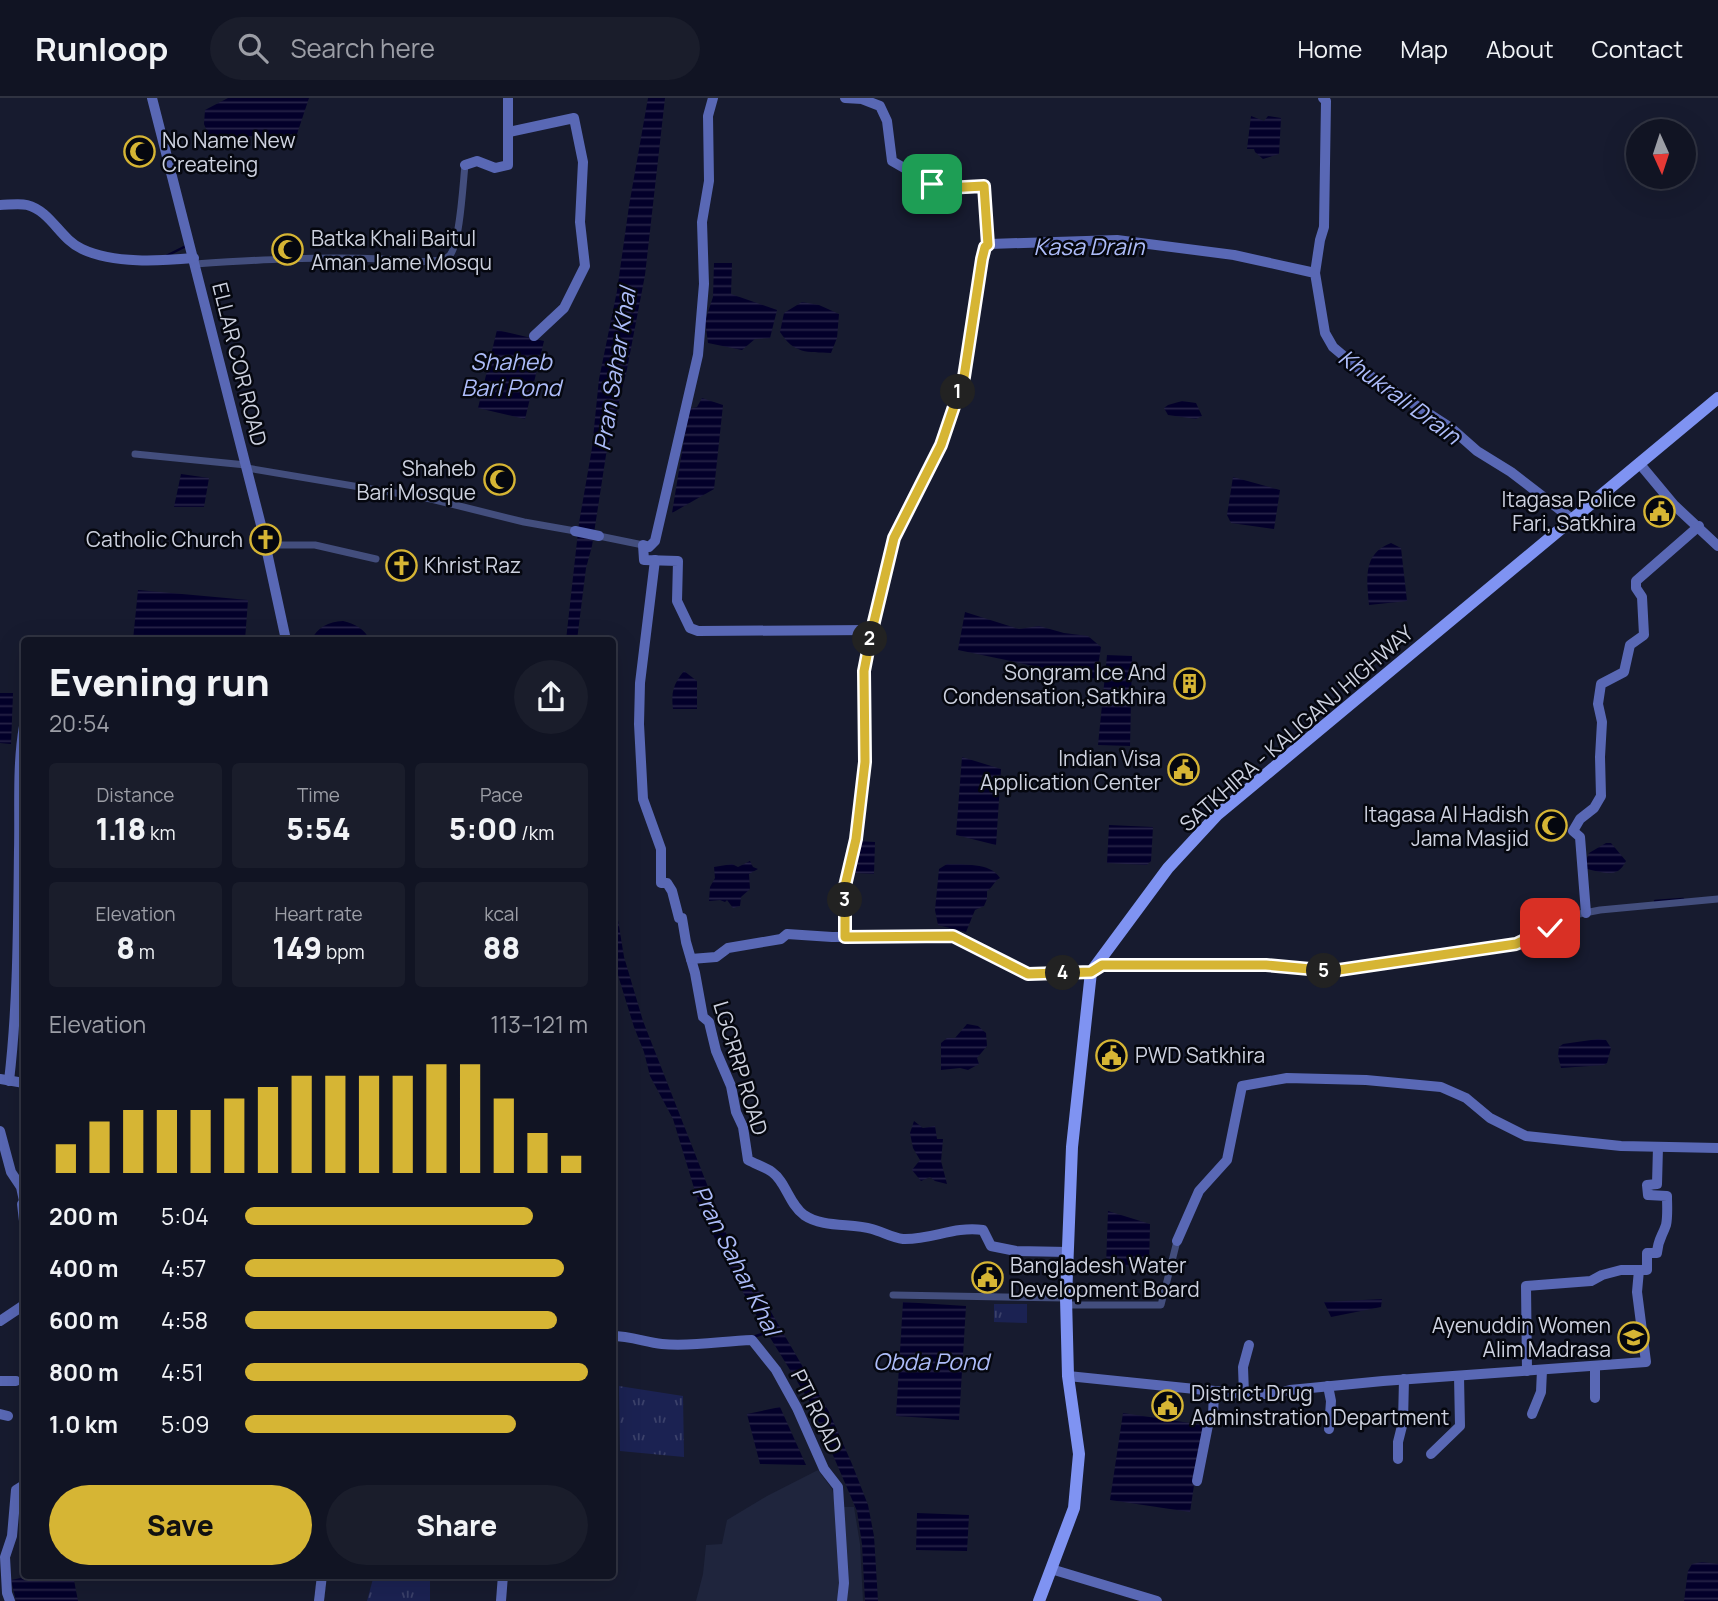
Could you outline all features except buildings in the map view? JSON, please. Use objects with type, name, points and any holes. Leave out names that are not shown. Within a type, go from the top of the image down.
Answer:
[{"type":"highway","name":"SATKHIRA - KALIGANJ HIGHWAY","points":[[1039,1601],[1074,1508],[1079,1454],[1068,1376],[1066,1301],[1076,1093],[1091,972],[1168,868],[1217,815],[1718,398]]},
{"type":"street","name":"ELLAR COR ROAD","points":[[152,98],[247,466],[285,637]]},
{"type":"street","points":[[0,205],[28,205],[49,218],[66,239],[82,249],[141,261],[366,258],[433,261],[448,258],[457,236],[465,165],[477,161],[495,168],[508,164],[508,98]]},
{"type":"street","points":[[135,454],[247,466],[431,499],[524,522],[649,547],[655,541],[698,355],[704,284],[702,222],[709,181],[708,116],[713,98]]},
{"type":"street","points":[[845,98],[862,99],[880,106],[887,121],[892,160],[932,184],[946,188],[984,186],[988,245],[982,259],[964,377],[941,445],[894,538],[872,630],[864,671],[865,762],[856,839],[845,886],[845,937]]},
{"type":"street","points":[[1323,98],[1326,101],[1324,228],[1315,273],[1325,333],[1333,347],[1358,368],[1451,428],[1477,451],[1511,472],[1572,519]]},
{"type":"street","points":[[509,131],[574,118],[583,162],[580,222],[584,266],[564,308],[534,336]]},
{"type":"street","points":[[988,245],[1116,240],[1234,255],[1315,273]]},
{"type":"street","points":[[1639,463],[1674,505],[1718,546]]},
{"type":"street","points":[[1586,913],[1580,837],[1573,831],[1601,796],[1602,722],[1598,705],[1601,684],[1624,672],[1630,645],[1644,635],[1642,597],[1636,588],[1636,581],[1699,526]]},
{"type":"street","points":[[266,545],[315,545],[376,559]]},
{"type":"street","points":[[643,545],[644,560],[678,561],[677,601],[690,628],[698,631],[872,630]]},
{"type":"street","name":"LGCRRP ROAD","points":[[655,560],[640,683],[643,799],[661,849],[661,883],[667,883],[672,891],[679,918],[682,918],[703,1017],[709,1022],[716,1051],[723,1063],[743,1126],[748,1160],[774,1172],[793,1204],[805,1215],[825,1223],[873,1230],[904,1239],[938,1237],[949,1230],[969,1228],[983,1230],[991,1246],[1016,1251],[1068,1252]]},
{"type":"street","points":[[4,1080],[16,1020],[21,971],[21,772]]},
{"type":"street","points":[[691,959],[716,957],[728,948],[781,939],[786,934],[845,937],[953,936],[1028,974],[1091,972],[1102,965],[1266,965],[1332,971],[1516,944],[1574,915],[1666,902],[1718,899]]},
{"type":"street","points":[[893,1296],[1161,1305],[1177,1241],[1199,1191],[1227,1160],[1242,1086],[1287,1078],[1366,1080],[1441,1087],[1466,1098],[1490,1118],[1526,1136],[1573,1143],[1718,1148]]},
{"type":"street","points":[[0,1131],[11,1172],[21,1187]]},
{"type":"street","points":[[1527,1371],[1526,1286],[1591,1281],[1621,1270],[1647,1270],[1647,1253],[1657,1253],[1657,1241],[1666,1227],[1667,1196],[1648,1195],[1647,1185],[1657,1184],[1658,1147]]},
{"type":"street","points":[[1068,1376],[1244,1394],[1275,1394],[1404,1380],[1646,1362],[1637,1292],[1639,1270]]},
{"type":"street","points":[[0,1321],[21,1307]]},
{"type":"street","name":"PTI ROAD","points":[[616,1336],[631,1336],[660,1344],[689,1345],[752,1340],[776,1370],[797,1408],[824,1469],[838,1487],[844,1572],[842,1601]]},
{"type":"street","points":[[1244,1394],[1243,1367],[1250,1345]]},
{"type":"street","points":[[1595,1366],[1595,1398]]},
{"type":"street","points":[[1532,1414],[1542,1392],[1542,1370]]},
{"type":"street","points":[[1431,1454],[1460,1426],[1459,1376]]},
{"type":"street","points":[[1398,1459],[1398,1442],[1403,1422],[1404,1380]]},
{"type":"street","points":[[0,1381],[16,1381]]},
{"type":"street","points":[[1328,1387],[1331,1401],[1329,1429]]},
{"type":"street","points":[[1197,1481],[1209,1420],[1213,1416],[1214,1391]]},
{"type":"street","points":[[10,1601],[5,1557],[12,1536],[16,1490],[21,1487]]},
{"type":"street","points":[[1051,1569],[1157,1601]]},
{"type":"street","points":[[319,1601],[322,1579]]},
{"type":"street","points":[[501,1601],[503,1579]]},
{"type":"shaded area","points":[[818,1470],[832,1489],[836,1507],[854,1507],[860,1544],[863,1601],[696,1601],[703,1574],[706,1545],[722,1544],[727,1520]]},
{"type":"green space","points":[[994,1304],[1027,1304],[1027,1323],[994,1322]]},
{"type":"green space","points":[[619,1386],[683,1396],[684,1457],[620,1451]]},
{"type":"green space","points":[[373,1579],[430,1579],[430,1601],[367,1601]]},
{"type":"water","points":[[228,98],[309,98],[297,134],[240,137],[208,134],[204,124],[205,110]]},
{"type":"water","name":"Pran Sahar Khal","points":[[648,98],[665,98],[645,275],[627,369],[606,455],[586,568],[577,637],[566,637],[599,379],[617,291]]},
{"type":"water","points":[[1251,116],[1264,121],[1268,116],[1281,118],[1279,154],[1263,159],[1254,149],[1247,149]]},
{"type":"water","points":[[714,263],[732,263],[731,294],[777,310],[770,338],[755,339],[742,350],[708,343],[705,321],[713,297]]},
{"type":"water","points":[[802,302],[819,305],[839,314],[837,338],[831,353],[808,352],[796,348],[780,332],[784,313]]},
{"type":"water","name":"Shaheb Bari Pond","points":[[497,330],[544,341],[525,419],[478,408]]},
{"type":"water","points":[[702,398],[723,405],[714,489],[672,513],[689,409],[697,407]]},
{"type":"water","points":[[1182,401],[1196,403],[1202,416],[1196,419],[1168,415],[1164,408]]},
{"type":"water","points":[[181,474],[209,478],[204,507],[174,507]]},
{"type":"water","points":[[1233,477],[1280,490],[1274,529],[1231,523],[1227,515]]},
{"type":"water","points":[[1391,543],[1401,548],[1407,601],[1369,605],[1368,568],[1375,554]]},
{"type":"water","points":[[138,590],[248,600],[245,637],[133,637]]},
{"type":"water","points":[[965,612],[1019,629],[1039,626],[1088,636],[1101,647],[1096,679],[958,650]]},
{"type":"water","points":[[343,621],[352,624],[368,637],[313,637],[324,626]]},
{"type":"water","points":[[1107,655],[1132,656],[1130,746],[1098,745]]},
{"type":"water","points":[[684,671],[697,681],[697,709],[673,709],[674,689]]},
{"type":"water","points":[[0,693],[13,693],[11,744],[0,743]]},
{"type":"water","points":[[962,757],[1001,769],[996,845],[956,835]]},
{"type":"water","points":[[1109,825],[1153,827],[1151,861],[1147,865],[1107,863]]},
{"type":"water","points":[[856,841],[875,842],[874,874],[855,873]]},
{"type":"water","points":[[1611,843],[1626,861],[1622,867],[1610,873],[1587,869],[1585,863],[1589,853]]},
{"type":"water","points":[[750,861],[753,867],[758,869],[749,874],[750,889],[741,897],[740,906],[733,908],[727,900],[709,901],[710,887],[715,878],[714,867],[732,864],[738,867]]},
{"type":"water","points":[[947,864],[983,867],[990,869],[1000,878],[987,891],[984,906],[975,910],[966,932],[938,925],[935,910],[939,869]]},
{"type":"water","name":"Pran Sahar Khal","points":[[616,899],[624,957],[643,1021],[728,1238],[829,1412],[868,1505],[874,1536],[878,1601],[865,1601],[857,1511],[811,1404],[750,1305],[720,1250],[698,1201],[673,1119],[650,1076],[616,969]]},
{"type":"water","points":[[967,1024],[978,1026],[986,1033],[987,1046],[977,1058],[979,1064],[968,1070],[941,1070],[941,1043],[947,1038],[955,1038]]},
{"type":"water","points":[[1606,1040],[1611,1048],[1607,1063],[1561,1068],[1559,1047],[1563,1044]]},
{"type":"water","points":[[914,1121],[923,1128],[935,1126],[937,1139],[943,1139],[941,1161],[947,1184],[930,1177],[921,1181],[912,1170],[920,1160],[913,1148],[910,1133]]},
{"type":"water","points":[[1108,1211],[1150,1224],[1149,1267],[1106,1266]]},
{"type":"water","points":[[1382,1299],[1381,1307],[1331,1317],[1324,1302]]},
{"type":"water","name":"Obda Pond","points":[[903,1302],[966,1306],[959,1420],[896,1416]]},
{"type":"water","points":[[780,1407],[806,1465],[760,1464],[747,1414]]},
{"type":"water","points":[[1123,1413],[1203,1425],[1190,1512],[1110,1500]]},
{"type":"water","points":[[917,1513],[969,1515],[967,1551],[916,1550]]},
{"type":"water","points":[[1692,1564],[1718,1564],[1718,1601],[1684,1601],[1688,1571]]},
{"type":"water","points":[[74,1579],[78,1601],[16,1601],[11,1580]]},
{"type":"waterway","points":[[166,256],[188,245]]},
{"type":"waterway","points":[[1655,901],[1683,899]]},
{"type":"waterway","points":[[1221,962],[1242,962]]},
{"type":"waterway","points":[[1249,962],[1263,962]]},
{"type":"waterway","name":"Pran Sahar Khal","points":[[753,1337],[765,1333]]},
{"type":"place","name":"No Name New Createing","points":[[139,152]]},
{"type":"place","name":"Batka Khali Baitul Aman Jame Mosqu","points":[[288,250]]},
{"type":"place","name":"Shaheb Bari Mosque","points":[[499,480]]},
{"type":"place","name":"Itagasa Police Fari, Satkhira","points":[[1659,511]]},
{"type":"place","name":"Catholic Church","points":[[266,539]]},
{"type":"place","name":"Khrist Raz","points":[[401,565]]},
{"type":"place","name":"Songram Ice And Condensation,Satkhira","points":[[1189,684]]},
{"type":"place","name":"Indian Visa Application Center","points":[[1184,770]]},
{"type":"place","name":"Itagasa Al Hadish Jama Masjid","points":[[1552,826]]},
{"type":"place","name":"PWD Satkhira","points":[[1112,1055]]},
{"type":"place","name":"Bangladesh Water Development Board","points":[[987,1277]]},
{"type":"place","name":"Ayenuddin Women Alim Madrasa","points":[[1634,1337]]},
{"type":"place","name":"District Drug Adminstration Department","points":[[1168,1405]]},
{"type":"route","points":[[932,184],[946,188],[984,186],[988,245],[982,259],[964,377],[941,445],[894,538],[872,630],[864,671],[865,762],[856,839],[845,886],[845,937],[953,936],[1028,974],[1091,972],[1102,965],[1266,965],[1332,971],[1516,944],[1550,928]]},
{"type":"water label","name":"Kasa Drain","points":[[1089,246]]},
{"type":"water label","name":"Khukrali Drain","points":[[1400,396]]}]
